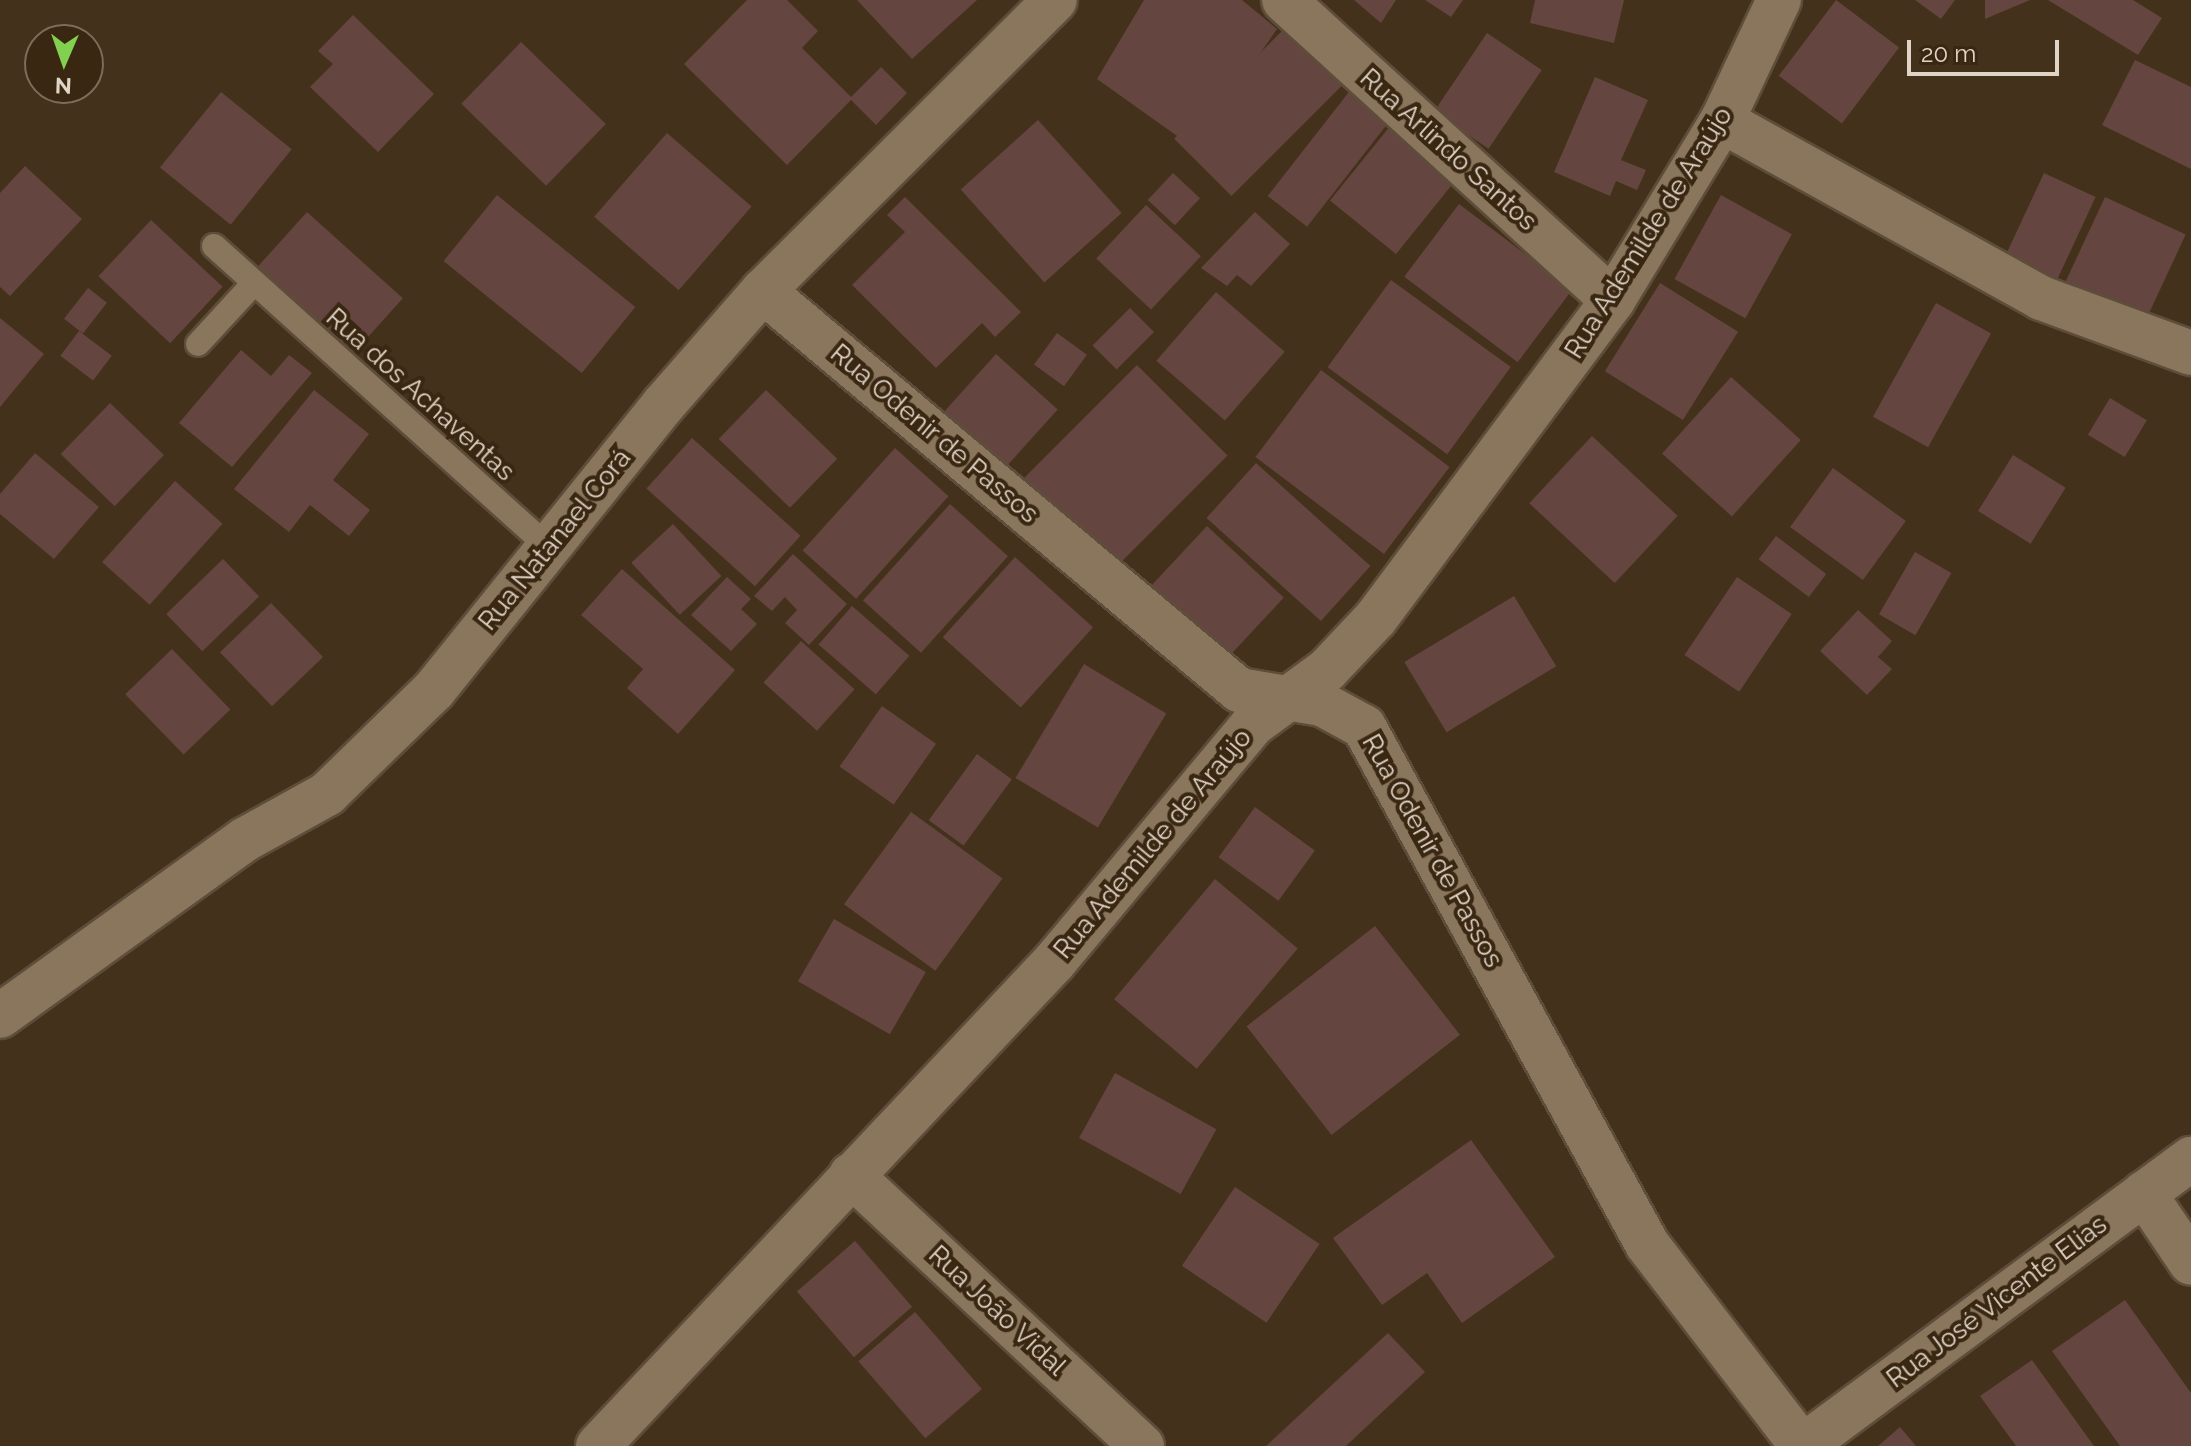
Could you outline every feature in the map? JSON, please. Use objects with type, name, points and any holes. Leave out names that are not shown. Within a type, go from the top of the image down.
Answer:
[{"type":"street","name":"Rua Natanael Corá","points":[[0,1016],[244,840],[327,794],[434,690],[763,291],[1055,0]]},
{"type":"street","name":"Rua Arlindo Santos","points":[[1284,0],[1613,300]]},
{"type":"street","name":"Rua Ademilde de Araújo","points":[[598,1446],[1055,961],[1252,725],[1290,700],[1376,618],[1613,300],[1722,121],[1779,0]]},
{"type":"street","points":[[1722,121],[2041,298],[2191,353]]},
{"type":"street","name":"Rua Odenir de Passos","points":[[763,291],[1239,690],[1322,704],[1364,727],[1647,1244],[1802,1446]]},
{"type":"street","name":"Rua José Vicente Elias","points":[[1802,1446],[2191,1159]]},
{"type":"street","name":"Rua João Vidal","points":[[851,1175],[1142,1446]]},
{"type":"street","points":[[2144,1193],[2191,1263]]},
{"type":"lane","name":"Rua dos Achaventas","points":[[214,246],[549,548]]},
{"type":"lane","points":[[198,344],[254,283]]},
{"type":"building","points":[[747,0],[787,0],[818,31],[802,48],[851,97],[881,67],[907,93],[876,125],[851,100],[787,165],[684,64]]},
{"type":"building","points":[[857,0],[977,0],[912,59]]},
{"type":"building","points":[[1144,0],[1242,0],[1277,29],[1194,148],[1097,79]]},
{"type":"building","points":[[1354,0],[1396,0],[1381,23]]},
{"type":"building","points":[[1425,0],[1463,0],[1451,17]]},
{"type":"building","points":[[1535,0],[1624,0],[1614,43],[1530,23]]},
{"type":"building","points":[[1836,0],[1899,48],[1842,123],[1779,76]]},
{"type":"building","points":[[1915,0],[1955,0],[1941,19]]},
{"type":"building","points":[[1985,0],[2030,0],[1985,19]]},
{"type":"building","points":[[2048,0],[2133,0],[2162,18],[2138,55]]},
{"type":"building","points":[[353,15],[434,94],[378,152],[310,87],[333,64],[318,51]]},
{"type":"building","points":[[1288,25],[1345,82],[1231,196],[1174,139]]},
{"type":"building","points":[[1487,33],[1542,70],[1489,149],[1434,112]]},
{"type":"building","points":[[521,42],[606,124],[546,186],[461,104]]},
{"type":"building","points":[[2135,60],[2191,87],[2191,169],[2102,125]]},
{"type":"building","points":[[1595,77],[1648,100],[1621,160],[1646,170],[1637,190],[1616,181],[1610,196],[1554,172]]},
{"type":"building","points":[[1352,88],[1391,119],[1307,227],[1268,196]]},
{"type":"building","points":[[221,92],[292,149],[231,225],[160,167]]},
{"type":"building","points":[[1038,120],[1122,213],[1044,282],[961,190]]},
{"type":"building","points":[[1391,125],[1457,178],[1396,254],[1330,200]]},
{"type":"building","points":[[667,133],[752,206],[679,290],[594,217]]},
{"type":"building","points":[[25,166],[82,219],[10,296],[0,287],[0,193]]},
{"type":"building","points":[[1173,173],[1200,198],[1175,225],[1148,200]]},
{"type":"building","points":[[2044,173],[2096,197],[2053,290],[2001,265]]},
{"type":"building","points":[[497,195],[635,307],[582,373],[444,261]]},
{"type":"building","points":[[1721,195],[1792,234],[1745,318],[1674,279]]},
{"type":"building","points":[[905,197],[1021,312],[995,337],[982,323],[936,368],[852,285],[905,232],[887,215]]},
{"type":"building","points":[[2105,197],[2186,235],[2139,334],[2059,297]]},
{"type":"building","points":[[1459,204],[1572,289],[1518,362],[1404,277]]},
{"type":"building","points":[[1146,205],[1201,256],[1151,310],[1096,258]]},
{"type":"building","points":[[307,212],[403,298],[347,361],[251,274]]},
{"type":"building","points":[[1255,212],[1290,244],[1251,286],[1237,275],[1227,286],[1201,268]]},
{"type":"building","points":[[151,220],[223,287],[170,343],[98,276]]},
{"type":"building","points":[[1391,280],[1511,367],[1447,454],[1328,367]]},
{"type":"building","points":[[1660,283],[1738,332],[1683,420],[1605,371]]},
{"type":"building","points":[[88,288],[107,303],[83,334],[64,319]]},
{"type":"building","points":[[1216,292],[1285,352],[1225,420],[1156,361]]},
{"type":"building","points":[[1936,303],[1991,334],[1928,447],[1873,417]]},
{"type":"building","points":[[1130,308],[1154,332],[1117,370],[1093,345]]},
{"type":"building","points":[[0,318],[44,354],[0,407]]},
{"type":"building","points":[[79,331],[112,356],[93,380],[60,356]]},
{"type":"building","points":[[1057,333],[1087,355],[1064,386],[1034,365]]},
{"type":"building","points":[[241,350],[271,376],[289,355],[312,373],[232,467],[179,423]]},
{"type":"building","points":[[996,354],[1058,410],[1003,470],[941,415]]},
{"type":"building","points":[[1137,365],[1228,456],[1111,572],[1020,482]]},
{"type":"building","points":[[1321,370],[1450,467],[1384,554],[1255,457]]},
{"type":"building","points":[[1731,377],[1801,440],[1732,516],[1662,454]]},
{"type":"building","points":[[314,390],[369,434],[333,480],[370,510],[349,536],[310,505],[289,532],[234,489]]},
{"type":"building","points":[[766,390],[837,459],[790,508],[719,439]]},
{"type":"building","points":[[2110,398],[2147,420],[2125,457],[2088,435]]},
{"type":"building","points":[[110,403],[164,455],[115,506],[61,454]]},
{"type":"building","points":[[1592,436],[1678,516],[1615,583],[1529,503]]},
{"type":"building","points":[[692,438],[800,536],[755,586],[646,489]]},
{"type":"building","points":[[895,448],[949,496],[856,599],[803,551]]},
{"type":"building","points":[[35,453],[99,507],[54,559],[0,514],[0,494]]},
{"type":"building","points":[[2013,455],[2066,488],[2031,544],[1978,511]]},
{"type":"building","points":[[1256,463],[1370,566],[1321,621],[1206,518]]},
{"type":"building","points":[[1833,468],[1906,521],[1863,580],[1790,527]]},
{"type":"building","points":[[175,481],[223,524],[150,605],[102,562]]},
{"type":"building","points":[[950,504],[1008,556],[921,653],[863,601]]},
{"type":"building","points":[[673,524],[721,576],[680,615],[631,563]]},
{"type":"building","points":[[1207,526],[1284,598],[1223,663],[1146,591]]},
{"type":"building","points":[[1776,536],[1826,574],[1809,597],[1759,559]]},
{"type":"building","points":[[1915,552],[1951,573],[1915,635],[1879,614]]},
{"type":"building","points":[[793,554],[847,604],[809,645],[785,623],[797,610],[785,597],[772,611],[754,596]]},
{"type":"building","points":[[1015,557],[1093,627],[1021,708],[943,637]]},
{"type":"building","points":[[223,559],[259,596],[202,651],[166,614]]},
{"type":"building","points":[[622,569],[735,670],[678,734],[627,688],[643,669],[581,615]]},
{"type":"building","points":[[727,577],[751,599],[741,609],[757,624],[731,651],[691,615]]},
{"type":"building","points":[[1737,577],[1792,614],[1739,692],[1684,655]]},
{"type":"building","points":[[1514,596],[1556,666],[1447,732],[1404,662]]},
{"type":"building","points":[[271,603],[323,657],[272,706],[220,652]]},
{"type":"building","points":[[852,606],[909,656],[876,694],[819,644]]},
{"type":"building","points":[[1858,610],[1892,641],[1878,657],[1892,669],[1867,695],[1820,651]]},
{"type":"building","points":[[801,641],[855,689],[817,731],[764,683]]},
{"type":"building","points":[[172,649],[230,709],[184,755],[125,694]]},
{"type":"building","points":[[1084,664],[1166,713],[1098,827],[1015,778]]},
{"type":"building","points":[[882,706],[936,744],[894,804],[840,767]]},
{"type":"building","points":[[977,754],[1012,779],[964,846],[929,820]]},
{"type":"building","points":[[1255,807],[1315,850],[1278,901],[1219,857]]},
{"type":"building","points":[[911,812],[1002,878],[935,971],[844,904]]},
{"type":"building","points":[[1215,879],[1298,948],[1197,1069],[1114,999]]},
{"type":"building","points":[[834,919],[926,972],[890,1034],[798,981]]},
{"type":"building","points":[[1375,926],[1460,1035],[1332,1135],[1247,1026]]},
{"type":"building","points":[[1115,1073],[1216,1129],[1181,1194],[1079,1138]]},
{"type":"building","points":[[1471,1140],[1555,1257],[1462,1323],[1427,1273],[1382,1305],[1333,1238]]},
{"type":"building","points":[[1235,1187],[1320,1244],[1266,1323],[1182,1266]]},
{"type":"building","points":[[855,1241],[912,1307],[854,1357],[797,1292]]},
{"type":"building","points":[[2125,1300],[2191,1393],[2191,1446],[2120,1446],[2052,1351]]},
{"type":"building","points":[[915,1312],[982,1389],[925,1438],[858,1361]]},
{"type":"building","points":[[1388,1333],[1425,1372],[1346,1446],[1266,1446]]},
{"type":"building","points":[[2032,1360],[2094,1446],[2016,1446],[1980,1396]]},
{"type":"building","points":[[1900,1427],[1916,1446],[1878,1446]]}]
